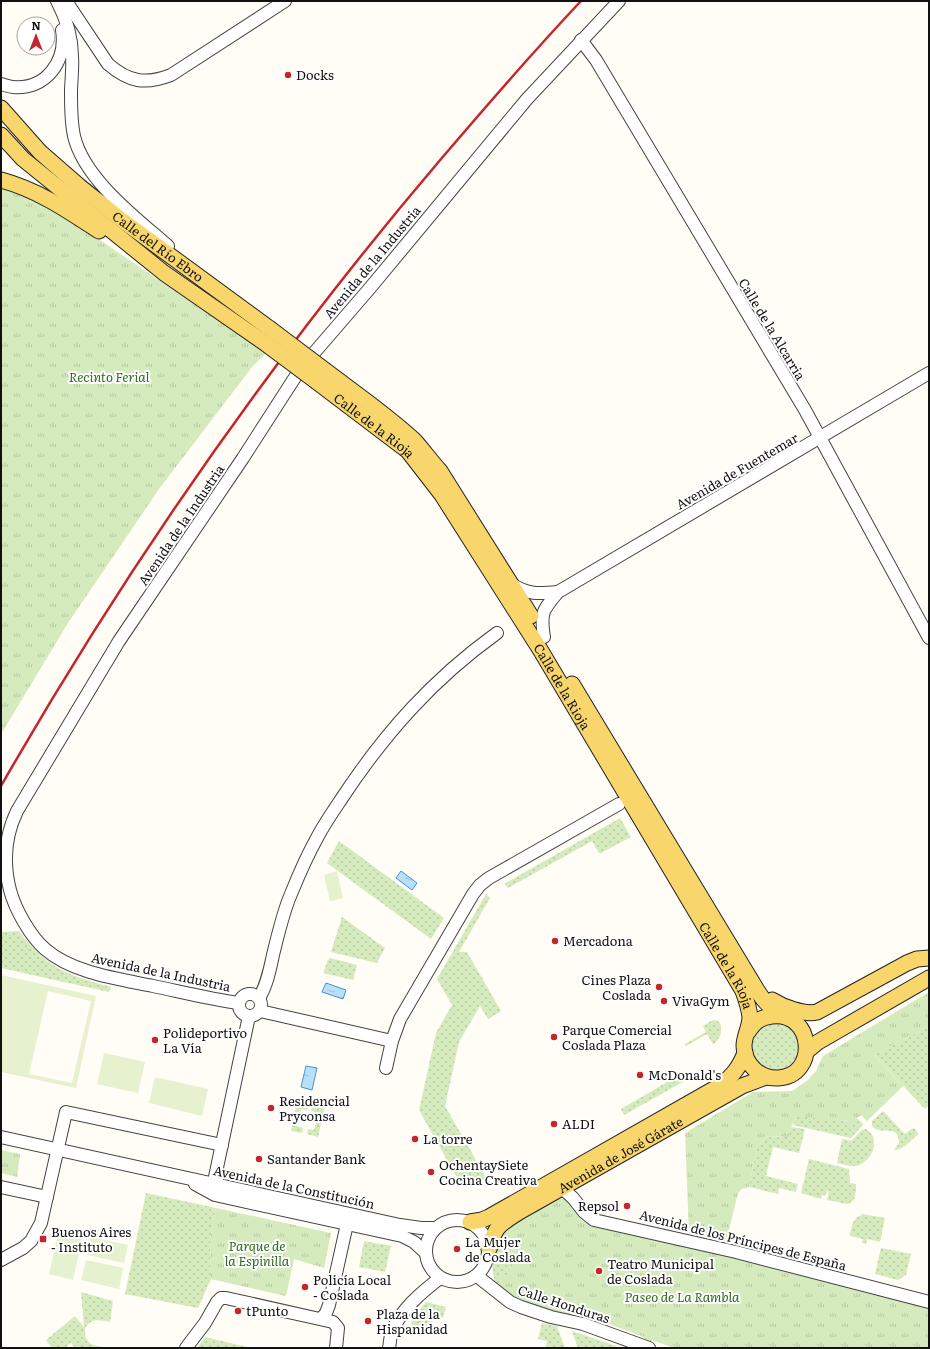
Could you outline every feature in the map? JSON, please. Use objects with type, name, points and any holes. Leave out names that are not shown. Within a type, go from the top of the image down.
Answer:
[{"type":"main road","name":"Calle del Río Ebro","points":[[1,108],[40,152],[79,186],[123,221],[211,286],[266,335]]},
{"type":"main road","name":"Calle del Río Ebro","points":[[1,135],[23,159],[164,273],[266,335],[322,376]]},
{"type":"main road","points":[[1,180],[20,185],[47,198],[164,273]]},
{"type":"main road","name":"Calle de la Rioja","points":[[322,376],[397,426],[414,441],[440,471],[544,637],[752,982],[767,1004],[789,1018]]},
{"type":"main road","name":"Calle de la Rioja","points":[[322,376],[408,451],[442,495],[541,651],[743,991],[749,1008],[750,1018],[748,1032]]},
{"type":"main road","points":[[789,1018],[799,1025],[807,1046],[801,1065],[795,1072],[783,1078],[766,1077],[758,1074],[746,1058],[744,1042],[752,1026],[760,1019],[775,1015],[808,1022],[823,1020],[929,958]]},
{"type":"main road","name":"Calle de la Rioja","points":[[752,982],[776,1002],[802,1013],[810,1014],[822,1010],[917,959],[929,958]]},
{"type":"main road","points":[[806,1051],[828,1036],[929,978]]},
{"type":"main road","name":"Avenida de José Gárate","points":[[470,1222],[489,1217],[721,1085],[734,1074],[741,1064],[745,1053]]},
{"type":"main road","name":"Avenida de José Gárate","points":[[489,1249],[493,1235],[499,1225],[526,1208],[736,1089],[766,1077]]},
{"type":"street","points":[[1,84],[13,87],[26,87],[39,83],[50,74],[58,64],[63,46],[63,36],[60,20],[52,1]]},
{"type":"street","points":[[57,1],[66,20],[70,37],[72,56],[71,114],[74,137],[82,155],[92,172],[108,192],[211,286]]},
{"type":"street","points":[[66,1],[108,64],[117,72],[126,77],[143,82],[157,80],[171,74],[285,1]]},
{"type":"street","name":"Avenida de la Industria","points":[[239,1003],[101,976],[64,962],[45,949],[17,910],[8,882],[6,851],[12,822],[17,811],[119,641],[243,458],[301,368],[370,288],[527,99],[619,1]]},
{"type":"street","name":"Calle de la Alcarria","points":[[581,40],[596,60],[820,438],[929,638]]},
{"type":"street","name":"Avenida de Fuentemar","points":[[544,637],[542,613],[558,592],[929,373]]},
{"type":"street","name":"Avenida de Fuentemar","points":[[510,582],[521,590],[529,592],[542,594],[558,592]]},
{"type":"street","points":[[259,998],[263,992],[270,969],[276,942],[290,896],[318,835],[360,771],[401,719],[443,676],[469,653],[497,633]]},
{"type":"street","points":[[386,1068],[392,1040],[400,1019],[473,894],[480,885],[488,878],[619,804]]},
{"type":"street","points":[[219,1185],[216,1177],[222,1145],[255,1013],[262,1004],[256,995],[249,993],[243,996],[239,1003],[240,1010],[246,1015],[255,1013],[392,1040]]},
{"type":"street","name":"Avenida de la Constitución","points":[[58,1150],[66,1112],[222,1145]]},
{"type":"street","name":"Avenida de la Constitución","points":[[1,1137],[400,1225],[435,1228]]},
{"type":"street","points":[[1,1260],[23,1248],[31,1241],[41,1223],[58,1150]]},
{"type":"street","name":"Avenida de la Constitución","points":[[148,1169],[195,1184],[215,1195],[402,1236],[414,1242],[427,1258]]},
{"type":"street","points":[[1,1187],[47,1197]]},
{"type":"street","name":"Avenida de los Príncipes de España","points":[[562,1188],[573,1198],[584,1212],[594,1220],[736,1252],[929,1302]]},
{"type":"street","points":[[419,1296],[425,1284],[427,1258],[426,1244],[435,1228],[444,1222],[463,1220],[470,1222],[481,1230],[487,1238],[489,1249],[488,1259],[478,1276],[469,1280],[459,1283],[449,1282],[440,1278],[433,1271],[427,1258]]},
{"type":"street","points":[[321,1319],[326,1313],[347,1224]]},
{"type":"street","name":"Calle Honduras","points":[[478,1276],[510,1302],[521,1307],[551,1317],[583,1324],[649,1348]]},
{"type":"street","points":[[389,1348],[392,1333],[398,1320],[419,1296],[440,1278]]},
{"type":"street","points":[[186,1348],[205,1323],[217,1302],[221,1298],[333,1322],[338,1328],[336,1348]]},
{"type":"green space","name":"Recinto Ferial","points":[[1,186],[39,200],[66,217],[266,353],[252,367],[159,489],[68,623],[1,734]]},
{"type":"green space","points":[[620,818],[631,837],[601,853],[599,853],[592,841],[508,888],[504,884]]},
{"type":"green space","points":[[339,841],[444,918],[431,939],[327,863]]},
{"type":"green space","points":[[337,871],[343,898],[330,901],[324,875]]},
{"type":"green space","points":[[486,894],[490,898],[459,952],[467,952],[501,1011],[488,1019],[480,1006],[459,1042],[445,1106],[488,1181],[465,1175],[464,1180],[460,1183],[419,1110],[436,1033],[452,1005],[437,979]]},
{"type":"green space","points":[[342,917],[385,948],[377,963],[331,952]]},
{"type":"green space","points":[[19,931],[29,944],[49,962],[70,974],[111,987],[109,992],[1,968],[1,932]]},
{"type":"green space","points":[[330,958],[357,965],[353,980],[323,973]]},
{"type":"green space","points":[[1,975],[96,996],[76,1088],[1,1072]],"holes":[[[48,991],[91,1001],[72,1083],[29,1074]]]},
{"type":"green space","points":[[929,992],[929,1026],[874,1055],[903,1086],[867,1121],[861,1115],[851,1124],[847,1121],[797,1116],[791,1127],[789,1137],[768,1136],[757,1146],[749,1187],[742,1189],[738,1193],[726,1242],[689,1233],[685,1133],[753,1092],[792,1091],[808,1080],[816,1071],[823,1056]]},
{"type":"green space","points":[[716,1020],[720,1023],[721,1032],[719,1038],[713,1044],[707,1034],[686,1046],[685,1044],[706,1032],[703,1026]]},
{"type":"green space","points":[[770,1022],[780,1022],[789,1026],[795,1032],[798,1037],[798,1055],[789,1066],[780,1070],[770,1070],[761,1066],[755,1060],[751,1051],[751,1041],[755,1032],[761,1026]]},
{"type":"green space","points":[[929,1026],[929,1105],[925,1109],[874,1055]]},
{"type":"green space","points":[[104,1053],[145,1062],[138,1093],[97,1084]]},
{"type":"green space","points":[[681,1074],[685,1075],[688,1079],[624,1115],[621,1109]]},
{"type":"green space","points":[[155,1077],[208,1089],[202,1116],[149,1103]]},
{"type":"green space","points":[[298,1099],[309,1102],[307,1110],[301,1109],[297,1126],[303,1128],[302,1133],[291,1131]]},
{"type":"green space","points":[[313,1103],[325,1105],[318,1137],[307,1134],[308,1129],[314,1130],[318,1113],[311,1111]]},
{"type":"green space","points":[[883,1111],[905,1134],[913,1128],[918,1134],[904,1147],[894,1150],[899,1143],[896,1133],[893,1131],[875,1129],[872,1126],[872,1121]]},
{"type":"green space","points":[[797,1115],[847,1121],[851,1124],[857,1118],[863,1124],[851,1138],[793,1125]]},
{"type":"green space","points":[[791,1127],[805,1129],[799,1153],[773,1147],[766,1176],[798,1184],[796,1192],[779,1188],[778,1194],[749,1187],[757,1146],[768,1136],[788,1137]]},
{"type":"green space","points":[[866,1129],[871,1133],[874,1143],[871,1154],[868,1158],[856,1166],[837,1163],[842,1139],[851,1141],[862,1130]]},
{"type":"green space","points":[[1,1150],[20,1154],[17,1177],[1,1173]]},
{"type":"green space","points":[[809,1159],[849,1169],[850,1183],[856,1184],[854,1200],[848,1204],[827,1200],[829,1192],[827,1191],[825,1196],[822,1195],[821,1199],[801,1193]]},
{"type":"green space","points":[[146,1193],[216,1208],[210,1239],[211,1279],[198,1308],[125,1294]]},
{"type":"green space","name":"Paseo de La Rambla","points":[[555,1198],[565,1199],[568,1201],[581,1220],[593,1227],[626,1232],[929,1308],[929,1348],[674,1348],[652,1340],[650,1344],[642,1342],[644,1337],[574,1311],[572,1317],[530,1308],[498,1287],[502,1282],[500,1277],[507,1275],[511,1264],[511,1260],[509,1259],[503,1262],[500,1259],[501,1252],[506,1245],[499,1237],[502,1232]]},
{"type":"green space","name":"Parque de la Espinilla","points":[[216,1208],[331,1233],[324,1268],[294,1259],[286,1296],[211,1279],[210,1239]]},
{"type":"green space","points":[[863,1214],[885,1218],[880,1242],[867,1239],[866,1244],[862,1243],[863,1239],[850,1236],[855,1220]]},
{"type":"green space","points":[[59,1229],[83,1235],[73,1280],[49,1274]]},
{"type":"green space","points":[[91,1237],[128,1245],[124,1263],[87,1255]]},
{"type":"green space","points":[[499,1237],[506,1245],[499,1257],[511,1260],[511,1264],[507,1275],[500,1277],[502,1282],[498,1287],[493,1275],[493,1262]]},
{"type":"green space","points":[[364,1241],[391,1246],[385,1272],[359,1267]]},
{"type":"green space","points":[[881,1248],[911,1254],[906,1275],[898,1280],[875,1274]]},
{"type":"green space","points":[[86,1260],[123,1268],[119,1289],[81,1280]]},
{"type":"green space","points":[[81,1292],[113,1301],[110,1322],[99,1320],[93,1321],[85,1328],[86,1338],[91,1344],[108,1348],[75,1348],[71,1343],[65,1348],[52,1348],[46,1340],[75,1316],[84,1327]]},
{"type":"green space","points":[[426,1302],[446,1307],[443,1318],[433,1316],[430,1329],[412,1326],[411,1321]]},
{"type":"green space","points":[[542,1323],[557,1326],[565,1348],[546,1348],[547,1341],[538,1339]]},
{"type":"green space","points":[[572,1331],[616,1346],[615,1348],[578,1348]]},
{"type":"green space","points":[[205,1337],[251,1348],[197,1348]]},
{"type":"water","points":[[401,871],[417,883],[412,890],[396,878]]},
{"type":"water","points":[[326,983],[346,990],[343,999],[322,992]]},
{"type":"water","points":[[306,1066],[317,1068],[312,1090],[301,1087]]},
{"type":"railway","points":[[1,786],[50,703],[152,541],[206,462],[262,385],[320,308],[441,159],[581,1]]},
{"type":"place","name":"Docks","points":[[288,75]]},
{"type":"place","name":"Mercadona","points":[[555,941]]},
{"type":"place","name":"Cines Plaza Coslada","points":[[659,987]]},
{"type":"place","name":"VivaGym","points":[[664,1001]]},
{"type":"place","name":"Parque Comercial Coslada Plaza","points":[[554,1037]]},
{"type":"place","name":"Polideportivo La Vía","points":[[155,1040]]},
{"type":"place","name":"McDonald's","points":[[640,1075]]},
{"type":"place","name":"Residencial Pryconsa","points":[[271,1108]]},
{"type":"place","name":"ALDI","points":[[554,1124]]},
{"type":"place","name":"La torre","points":[[415,1139]]},
{"type":"place","name":"Santander Bank","points":[[259,1159]]},
{"type":"place","name":"OchentaySiete Cocina Creativa","points":[[431,1172]]},
{"type":"place","name":"Repsol","points":[[627,1206]]},
{"type":"place","name":"Buenos Aires - Instituto","points":[[43,1239]]},
{"type":"place","name":"La Mujer de Coslada","points":[[457,1249]]},
{"type":"place","name":"Teatro Municipal de Coslada","points":[[599,1271]]},
{"type":"place","name":"Policía Local - Coslada","points":[[305,1287]]},
{"type":"place","name":"tPunto","points":[[238,1311]]},
{"type":"place","name":"Plaza de la Hispanidad","points":[[368,1321]]}]
